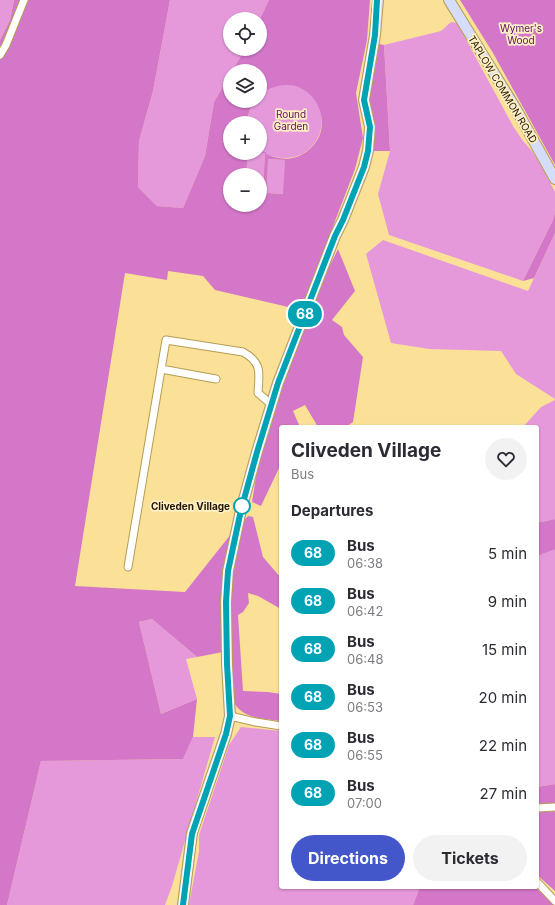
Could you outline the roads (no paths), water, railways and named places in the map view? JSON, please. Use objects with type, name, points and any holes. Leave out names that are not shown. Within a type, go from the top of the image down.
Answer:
[{"type":"street","points":[[0,55],[6,45],[24,0]]},
{"type":"street","points":[[183,905],[192,834],[226,734],[230,716],[226,602],[228,571],[241,510],[278,383],[335,236],[364,167],[368,151],[370,127],[364,100],[375,35],[378,0]]},
{"type":"street","name":"TAPLOW COMMON ROAD","points":[[449,0],[516,109],[555,179]]},
{"type":"street","points":[[128,567],[166,340],[243,352],[248,355],[259,369],[258,393],[272,405]]},
{"type":"street","points":[[161,369],[216,379]]},
{"type":"street","points":[[230,716],[279,726]]},
{"type":"street","points":[[539,808],[555,807]]},
{"type":"street","points":[[539,884],[555,900]]},
{"type":"place","name":"Cliveden Village","points":[[242,506]]},
{"type":"park label","name":"Wymer's Wood","points":[[521,34]]},
{"type":"park label","name":"Round Garden","points":[[291,120]]}]
